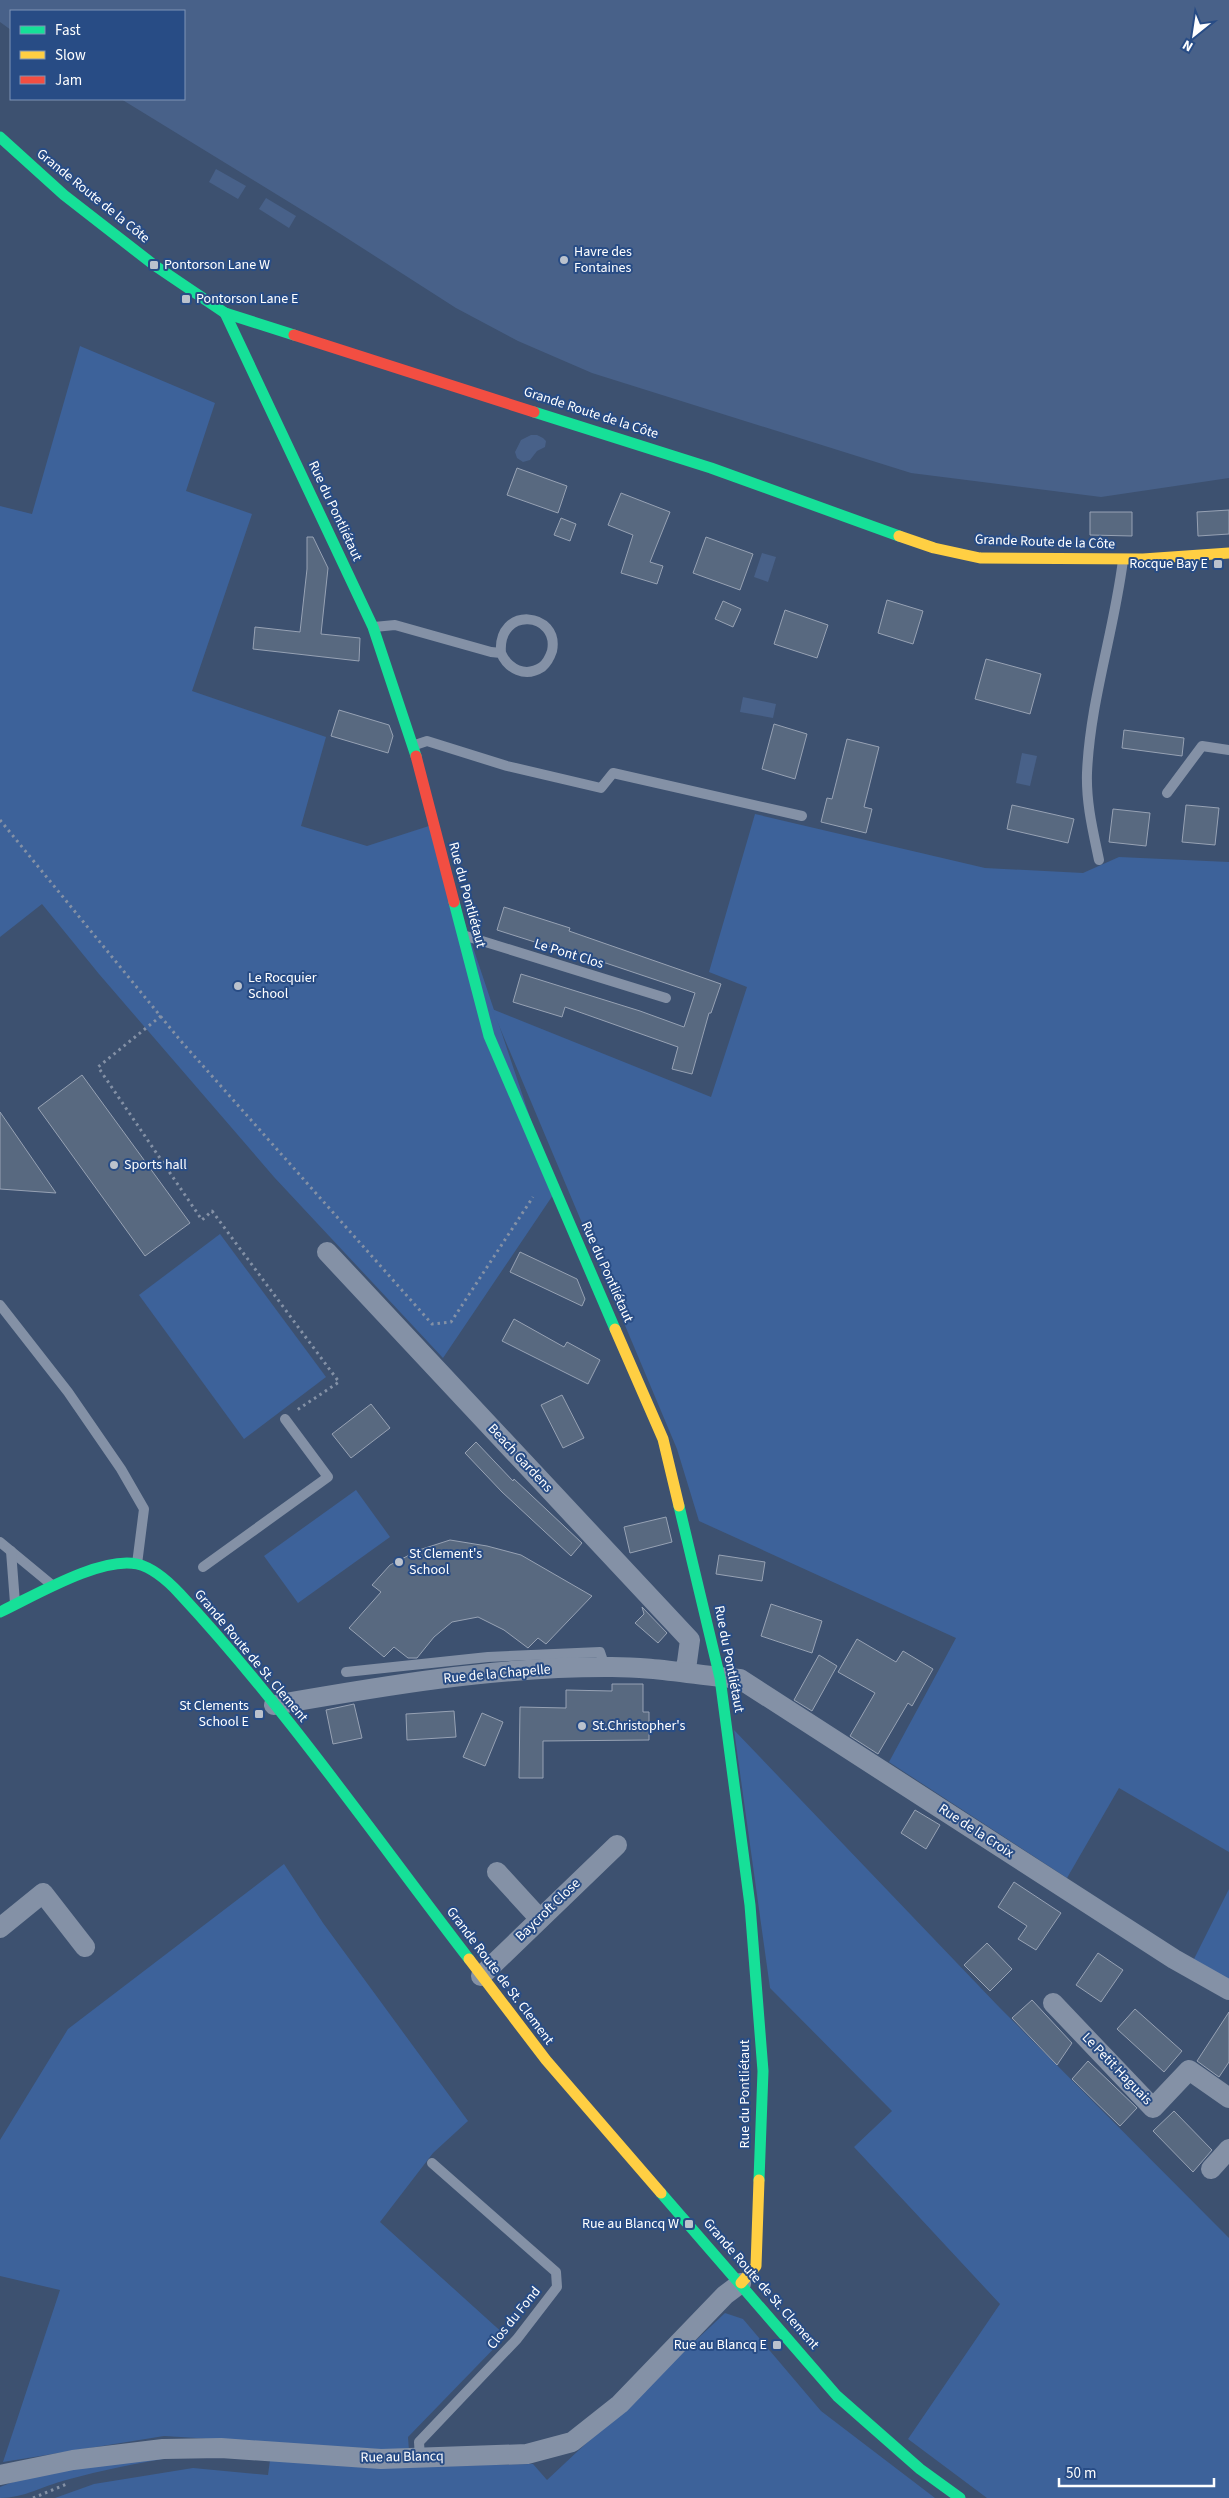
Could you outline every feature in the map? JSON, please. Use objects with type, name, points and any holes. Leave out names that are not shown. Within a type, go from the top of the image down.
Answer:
[{"type":"main road","name":"Grande Route de la Côte","points":[[0,137],[64,194],[154,265],[225,313],[711,468],[934,548],[980,558],[1188,558],[1229,553]]},
{"type":"main road","name":"Rue du Pontliétaut","points":[[225,313],[373,627],[413,746],[489,1036],[663,1439],[720,1678],[750,1905],[763,2071],[756,2266],[740,2283]]},
{"type":"main road","name":"Grande Route de St. Clement","points":[[0,1612],[94,1568],[116,1563],[137,1564],[154,1571],[179,1593],[274,1704],[546,2060],[838,2396],[920,2469],[960,2498]]},
{"type":"street","name":"Beach Gardens","points":[[327,1252],[690,1640],[684,1672]]},
{"type":"street","name":"Rue de la Chapelle","points":[[274,1704],[490,1672],[605,1666],[684,1672],[720,1678]]},
{"type":"street","name":"Rue de la Croix","points":[[720,1678],[740,1680],[748,1684],[1174,1960],[1229,1990]]},
{"type":"street","name":"Baycroft Close","points":[[481,1976],[539,1918],[617,1845]]},
{"type":"street","points":[[497,1872],[539,1918]]},
{"type":"street","points":[[0,1928],[43,1893],[85,1947]]},
{"type":"street","name":"Le Petit Haguais","points":[[1053,2003],[1153,2108],[1189,2070],[1229,2098]]},
{"type":"street","points":[[1211,2169],[1229,2149]]},
{"type":"street","name":"Rue au Blancq","points":[[0,2475],[73,2460],[163,2448],[221,2448],[381,2459],[527,2454],[572,2442],[620,2404],[725,2295],[740,2283]]},
{"type":"lane","points":[[1099,860],[1090,816],[1087,774],[1096,700],[1123,559]]},
{"type":"lane","points":[[526,619],[542,624],[550,632],[553,644],[550,657],[545,664],[532,671],[518,670],[509,666],[501,653],[500,642],[505,629],[514,622],[526,619]]},
{"type":"lane","points":[[373,627],[395,625],[491,652],[501,653]]},
{"type":"lane","points":[[413,746],[427,741],[507,766],[600,788],[613,773],[802,816]]},
{"type":"lane","points":[[1167,793],[1202,746],[1229,750]]},
{"type":"lane","name":"Le Pont Clos","points":[[463,936],[666,998]]},
{"type":"lane","points":[[0,1304],[68,1392],[121,1469],[144,1509],[137,1564]]},
{"type":"lane","points":[[203,1567],[328,1477],[285,1419]]},
{"type":"lane","points":[[0,1542],[54,1587]]},
{"type":"lane","points":[[11,1551],[15,1606]]},
{"type":"lane","points":[[346,1672],[488,1657],[600,1652],[605,1666]]},
{"type":"lane","name":"Clos du Fond","points":[[420,2457],[419,2442],[516,2339],[557,2286],[556,2272],[432,2163]]},
{"type":"path","points":[[0,820],[161,1016],[432,1324],[451,1322],[533,1197],[529,1189]]},
{"type":"path","points":[[161,1016],[98,1067],[202,1220],[212,1211],[339,1382],[285,1419]]},
{"type":"shaded area","points":[[0,0],[1229,0],[1229,478],[1101,497],[911,473],[592,373],[518,341],[456,308],[328,226],[123,100],[185,100],[185,10],[10,10],[10,29],[0,22]]},
{"type":"shaded area","points":[[216,169],[246,186],[238,199],[209,182]]},
{"type":"shaded area","points":[[266,198],[296,216],[289,228],[259,209]]},
{"type":"shaded area","name":"Le Rocquier School","points":[[80,346],[215,403],[186,491],[252,514],[192,691],[326,737],[301,826],[367,846],[432,825],[555,1192],[443,1358],[274,1177],[99,974],[42,904],[0,937],[0,506],[32,514]]},
{"type":"shaded area","points":[[531,435],[543,438],[546,441],[545,447],[537,451],[530,460],[523,462],[517,458],[515,452],[521,440]]},
{"type":"shaded area","points":[[762,553],[776,557],[768,582],[754,577]]},
{"type":"shaded area","points":[[743,697],[776,704],[773,718],[740,712]]},
{"type":"shaded area","points":[[1022,753],[1037,756],[1030,786],[1016,783]]},
{"type":"shaded area","points":[[755,814],[985,868],[1083,873],[1119,857],[1229,862],[1229,1852],[1119,1788],[1067,1878],[889,1762],[956,1638],[699,1521],[677,1449],[492,1009],[711,1097],[747,987],[709,972]]},
{"type":"shaded area","points":[[220,1234],[326,1377],[244,1439],[139,1295]]},
{"type":"shaded area","points":[[356,1490],[390,1537],[298,1603],[264,1556]]},
{"type":"shaded area","points":[[734,1730],[1000,2008],[1229,2238],[1229,2498],[987,2498],[908,2439],[1000,2304],[854,2147],[892,2111],[770,1988]]},
{"type":"shaded area","points":[[284,1864],[323,1923],[468,2121],[433,2153],[380,2222],[506,2336],[408,2437],[409,2451],[164,2436],[3,2462],[60,2290],[0,2276],[0,2140],[68,2029]]},
{"type":"shaded area","points":[[1229,1889],[1229,1981],[1193,1961]]},
{"type":"shaded area","points":[[725,2313],[743,2319],[821,2411],[935,2498],[55,2498],[94,2484],[193,2468],[268,2475],[270,2460],[433,2466],[533,2464],[547,2480]]},
{"type":"shaded area","points":[[175,2457],[93,2473],[58,2482],[25,2494],[0,2498],[0,2487],[42,2474],[109,2462]]},
{"type":"building","points":[[517,468],[567,486],[558,513],[507,495]]},
{"type":"building","points":[[621,493],[670,512],[650,562],[663,566],[657,584],[621,573],[633,535],[608,525]]},
{"type":"building","points":[[1229,510],[1229,534],[1198,536],[1197,512]]},
{"type":"building","points":[[1090,512],[1132,512],[1132,536],[1090,535]]},
{"type":"building","points":[[561,518],[576,524],[570,541],[554,535]]},
{"type":"building","points":[[307,537],[313,537],[328,568],[321,634],[360,638],[359,661],[253,649],[255,627],[300,632],[307,569]]},
{"type":"building","points":[[706,537],[753,554],[740,590],[693,573]]},
{"type":"building","points":[[887,600],[923,611],[913,644],[878,633]]},
{"type":"building","points":[[723,601],[741,609],[733,627],[715,619]]},
{"type":"building","points":[[785,610],[828,625],[817,658],[774,644]]},
{"type":"building","points":[[986,659],[1041,674],[1030,714],[975,699]]},
{"type":"building","points":[[339,710],[389,725],[393,736],[388,753],[331,736]]},
{"type":"building","points":[[774,724],[807,734],[795,779],[762,769]]},
{"type":"building","points":[[1124,730],[1184,738],[1182,756],[1122,748]]},
{"type":"building","points":[[847,739],[879,747],[864,807],[872,809],[866,833],[821,822],[827,798],[832,799]]},
{"type":"building","points":[[1012,805],[1074,819],[1068,843],[1007,829]]},
{"type":"building","points":[[1186,805],[1219,808],[1215,845],[1182,842]]},
{"type":"building","points":[[1113,809],[1150,813],[1146,846],[1109,842]]},
{"type":"building","points":[[504,907],[570,928],[569,931],[721,984],[711,1013],[709,1013],[692,1074],[672,1069],[678,1047],[565,1007],[562,1017],[513,1002],[521,974],[640,1011],[684,1027],[695,993],[564,949],[563,951],[497,930]]},
{"type":"building","name":"Sports hall","points":[[82,1075],[190,1223],[145,1256],[38,1108]]},
{"type":"building","points":[[0,1112],[56,1193],[0,1189]]},
{"type":"building","points":[[520,1252],[577,1279],[585,1299],[582,1306],[510,1272]]},
{"type":"building","points":[[514,1319],[564,1347],[567,1342],[600,1360],[588,1384],[502,1341]]},
{"type":"building","points":[[562,1395],[584,1438],[563,1448],[541,1405]]},
{"type":"building","points":[[371,1404],[390,1428],[351,1458],[332,1434]]},
{"type":"building","points":[[476,1442],[513,1481],[514,1479],[582,1543],[571,1556],[502,1492],[465,1453]]},
{"type":"building","points":[[666,1517],[672,1542],[630,1553],[624,1527]]},
{"type":"building","points":[[450,1540],[487,1546],[521,1555],[592,1596],[546,1644],[538,1638],[528,1648],[504,1630],[478,1617],[452,1622],[434,1637],[417,1658],[408,1658],[394,1647],[384,1657],[349,1628],[381,1592],[372,1585],[390,1565],[419,1550]]},
{"type":"building","points":[[719,1555],[765,1562],[762,1581],[716,1574]]},
{"type":"building","points":[[771,1604],[822,1621],[812,1653],[761,1636]]},
{"type":"building","points":[[642,1607],[667,1633],[658,1643],[635,1623],[644,1614]]},
{"type":"building","points":[[857,1639],[896,1662],[903,1651],[933,1669],[912,1706],[908,1703],[878,1754],[850,1736],[875,1693],[838,1672]]},
{"type":"building","points":[[819,1655],[837,1666],[812,1711],[794,1700]]},
{"type":"building","points":[[612,1684],[643,1684],[643,1712],[649,1712],[649,1740],[543,1741],[543,1778],[519,1778],[520,1707],[566,1708],[566,1690],[612,1691]]},
{"type":"building","points":[[354,1704],[362,1738],[333,1744],[326,1710]]},
{"type":"building","points":[[454,1711],[456,1737],[407,1740],[406,1714]]},
{"type":"building","points":[[482,1713],[503,1722],[485,1766],[463,1757]]},
{"type":"building","points":[[915,1810],[940,1825],[926,1849],[901,1833]]},
{"type":"building","points":[[1014,1882],[1061,1913],[1036,1950],[1018,1939],[1027,1926],[998,1907]]},
{"type":"building","points":[[987,1943],[1012,1969],[990,1991],[964,1965]]},
{"type":"building","points":[[1098,1953],[1123,1970],[1101,2002],[1076,1985]]},
{"type":"building","points":[[1032,2000],[1072,2043],[1057,2065],[1012,2018]]},
{"type":"building","points":[[1135,2009],[1182,2051],[1164,2072],[1117,2029]]},
{"type":"building","points":[[1229,2012],[1229,2062],[1219,2077],[1197,2061]]},
{"type":"building","points":[[1088,2061],[1137,2108],[1120,2126],[1072,2079]]},
{"type":"building","points":[[1174,2111],[1212,2150],[1193,2172],[1153,2131]]},
{"type":"traffic: fast","points":[[0,137],[64,195],[154,265],[225,313],[294,335]]},
{"type":"traffic: fast","points":[[225,313],[373,627],[416,756]]},
{"type":"traffic: fast","points":[[534,412],[711,468],[899,536]]},
{"type":"traffic: fast","points":[[454,902],[489,1036],[615,1329]]},
{"type":"traffic: fast","points":[[679,1506],[720,1678],[750,1905],[763,2071],[759,2180]]},
{"type":"traffic: fast","points":[[0,1612],[68,1579],[105,1566],[122,1563],[137,1564],[161,1576],[219,1637],[293,1727],[469,1959]]},
{"type":"traffic: fast","points":[[661,2193],[837,2396],[920,2469],[960,2498]]},
{"type":"traffic: slow","points":[[899,536],[934,548],[980,558],[1143,559],[1229,553]]},
{"type":"traffic: slow","points":[[615,1329],[663,1439],[679,1506]]},
{"type":"traffic: slow","points":[[469,1959],[546,2060],[661,2193]]},
{"type":"traffic: slow","points":[[741,2283],[756,2266],[759,2180]]},
{"type":"traffic: jam","points":[[294,335],[534,412]]},
{"type":"traffic: jam","points":[[416,756],[454,902]]},
{"type":"place","name":"Havre des Fontaines","points":[[564,260]]},
{"type":"place","name":"Pontorson Lane W","points":[[154,265]]},
{"type":"place","name":"Pontorson Lane E","points":[[186,299]]},
{"type":"place","name":"Rocque Bay E","points":[[1218,564]]},
{"type":"place","name":"Le Rocquier School","points":[[238,986]]},
{"type":"place","name":"Sports hall","points":[[114,1165]]},
{"type":"place","name":"St Clement's School","points":[[399,1562]]},
{"type":"place","name":"St Clements School E","points":[[259,1714]]},
{"type":"place","name":"St.Christopher's","points":[[582,1726]]},
{"type":"place","name":"Rue au Blancq W","points":[[689,2224]]},
{"type":"place","name":"Rue au Blancq E","points":[[777,2345]]}]
